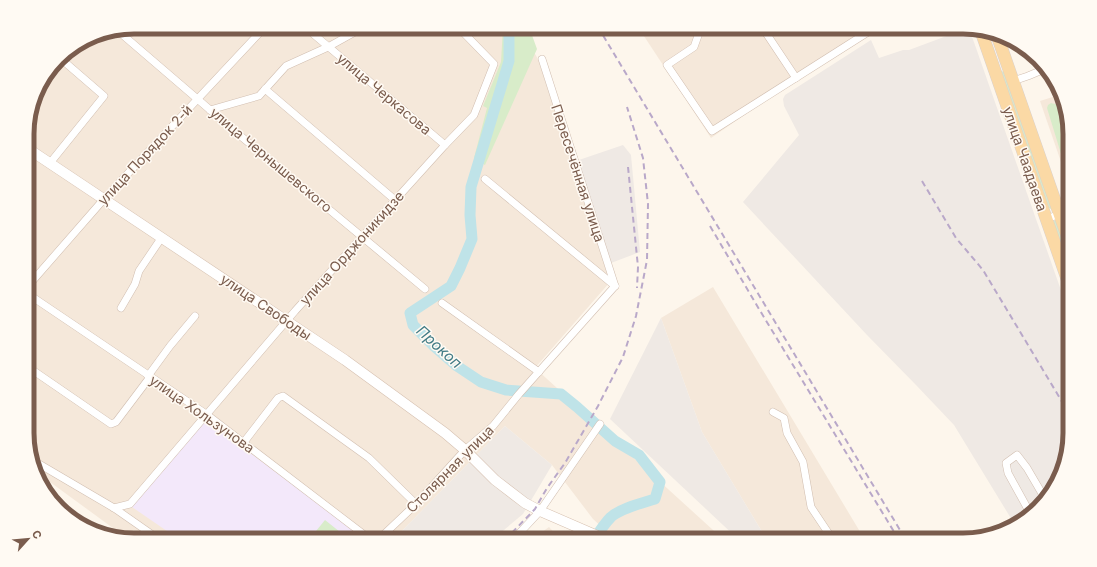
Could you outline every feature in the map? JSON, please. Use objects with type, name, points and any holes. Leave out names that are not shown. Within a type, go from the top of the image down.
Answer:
[{"type":"main road","name":"улица Чаадаева","points":[[983,36],[1063,267]]},
{"type":"main road","name":"улица Чаадаева","points":[[999,41],[1013,81],[1063,208]]},
{"type":"main road","name":"улица Свободы","points":[[34,153],[345,360],[445,433],[465,450],[495,480],[525,503],[540,511],[592,533]]},
{"type":"street","name":"улица Порядок 2-й","points":[[34,279],[104,199],[258,34]]},
{"type":"street","name":"улица Черкасова","points":[[313,34],[445,145]]},
{"type":"street","points":[[210,110],[259,96],[286,66],[351,34]]},
{"type":"street","name":"улица Орджоникидзе","points":[[114,508],[130,504],[287,321],[395,200],[474,115],[494,64],[465,34]]},
{"type":"street","points":[[700,34],[694,47],[667,65],[712,131],[796,78],[858,34]]},
{"type":"street","points":[[767,34],[796,78]]},
{"type":"street","name":"улица Чернышевского","points":[[123,35],[210,110],[425,289]]},
{"type":"street","name":"Пересечённая улица","points":[[542,59],[615,286]]},
{"type":"street","points":[[50,163],[104,96],[65,62]]},
{"type":"street","points":[[1013,81],[1040,71]]},
{"type":"street","points":[[265,89],[395,200]]},
{"type":"street","points":[[442,303],[539,372],[615,286],[485,179]]},
{"type":"street","points":[[1046,219],[1063,214]]},
{"type":"street","points":[[121,308],[135,284],[139,271],[162,237]]},
{"type":"street","name":"улица Хользунова","points":[[34,298],[206,414],[362,533]]},
{"type":"street","points":[[34,371],[109,423],[113,424],[116,422],[170,346],[195,316]]},
{"type":"street","name":"Столярная улица","points":[[385,533],[416,504],[465,450],[493,426],[539,372]]},
{"type":"street","points":[[244,442],[278,398],[283,396],[369,458],[416,504]]},
{"type":"street","points":[[773,412],[784,418],[787,432],[803,462],[811,507],[828,533]]},
{"type":"street","points":[[520,533],[540,511],[600,424]]},
{"type":"street","points":[[1028,509],[1008,473],[1006,463],[1016,455],[1027,468],[1042,494]]},
{"type":"street","points":[[39,464],[114,508],[150,533]]},
{"type":"shaded area","points":[[134,34],[523,34],[538,59],[610,282],[535,368],[716,533],[608,533],[593,519],[552,465],[505,426],[400,533],[134,533],[118,532],[45,478],[37,459],[35,446],[34,127],[37,108],[44,90],[59,68],[78,51],[90,44],[114,36]]},
{"type":"shaded area","points":[[643,34],[862,34],[711,138]]},
{"type":"shaded area","points":[[952,34],[971,34],[1063,296],[1063,440],[1061,453],[1053,477],[1046,489],[1029,508],[1012,520],[954,425],[867,335],[743,202],[799,135],[784,106],[783,99],[785,95],[871,40],[879,58],[903,50],[909,50]]},
{"type":"shaded area","points":[[1055,96],[1060,108],[1063,134],[1063,168],[1040,101]]},
{"type":"shaded area","points":[[623,145],[631,155],[640,252],[611,263],[576,161]]},
{"type":"shaded area","points":[[713,287],[861,533],[763,533],[702,432],[661,318]]},
{"type":"shaded area","points":[[661,318],[702,432],[763,533],[732,533],[610,419]]},
{"type":"shaded area","points":[[206,420],[358,533],[170,533],[132,507]]},
{"type":"shaded area","points":[[505,426],[552,465],[523,514],[500,533],[400,533]]},
{"type":"shaded area","points":[[549,527],[555,533],[541,533]]},
{"type":"green space","points":[[503,34],[532,34],[537,49],[485,165],[474,158],[487,108],[483,106],[501,62]]},
{"type":"green space","points":[[1006,70],[1053,206],[1051,209],[1049,208],[1001,72]]},
{"type":"green space","points":[[1051,103],[1058,105],[1060,108],[1063,134],[1063,160],[1047,108]]},
{"type":"green space","points":[[1055,220],[1058,221],[1063,236],[1063,251],[1053,222]]},
{"type":"green space","points":[[325,520],[341,533],[314,533]]},
{"type":"waterway","name":"Прокоп","points":[[509,34],[509,61],[471,187],[470,215],[472,239],[451,286],[410,313],[413,325],[434,346],[457,366],[481,382],[506,390],[561,394],[615,441],[639,455],[660,482],[655,499],[632,506],[615,514],[606,522],[599,533]]},
{"type":"railway","points":[[602,34],[902,533]]},
{"type":"railway","points":[[512,533],[535,509],[547,488],[565,463],[598,406],[623,357],[636,316],[647,260],[648,204],[643,158],[627,107]]},
{"type":"railway","points":[[628,167],[638,267],[637,288]]},
{"type":"railway","points":[[922,181],[956,238],[983,270],[1063,403]]},
{"type":"railway","points":[[710,226],[895,533]]}]
